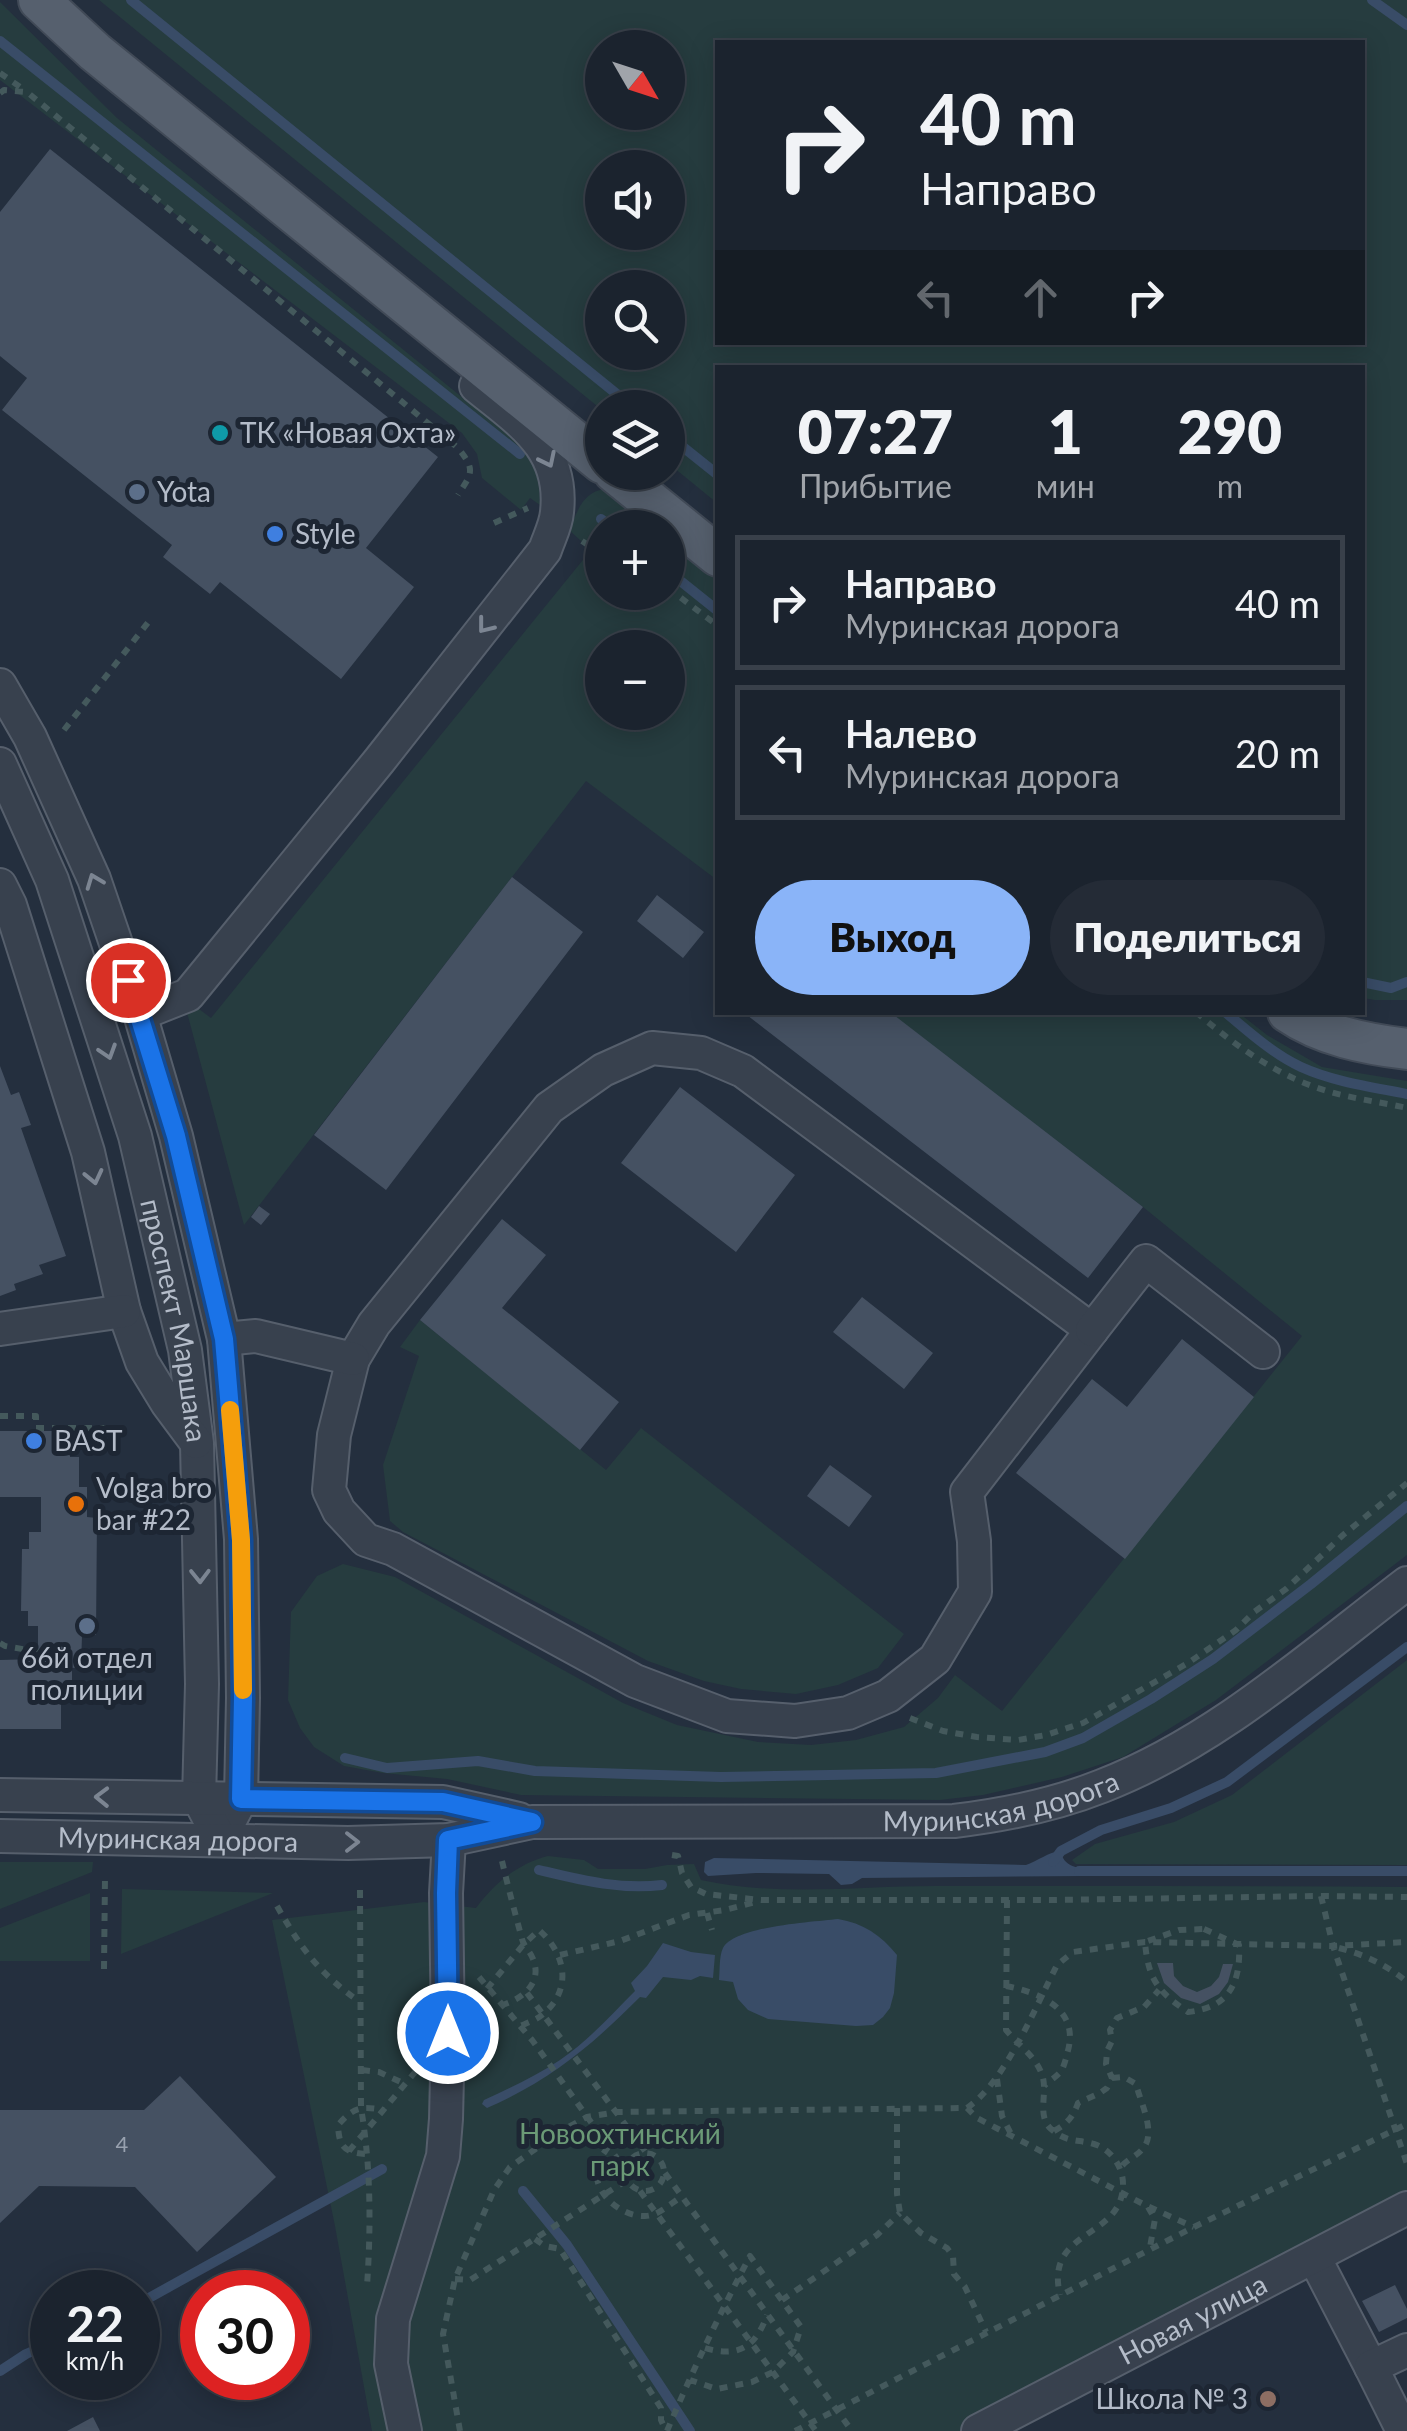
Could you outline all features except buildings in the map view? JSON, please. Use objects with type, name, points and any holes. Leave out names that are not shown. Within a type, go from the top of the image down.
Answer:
[{"type":"main road","points":[[38,0],[95,52],[585,450]]},
{"type":"main road","points":[[66,0],[107,38],[585,426]]},
{"type":"main road","points":[[636,490],[715,554]]},
{"type":"main road","points":[[666,490],[715,530]]},
{"type":"main road","points":[[1292,1015],[1346,1039],[1407,1049]]},
{"type":"main road","points":[[1349,1015],[1378,1022],[1407,1019]]},
{"type":"street","points":[[140,1014],[188,995],[545,550],[557,516],[558,480],[548,456],[534,434],[447,362],[414,312]]},
{"type":"street","name":"проспект Маршака","points":[[0,685],[30,736],[94,879],[140,1014],[180,1154],[224,1339],[241,1540],[243,1698],[241,1799],[220,1839]]},
{"type":"street","name":"проспект Маршака","points":[[0,764],[52,880],[135,1136],[185,1350],[197,1443],[202,1684],[199,1798],[220,1839]]},
{"type":"street","points":[[0,885],[10,905],[88,1152],[124,1311],[142,1362],[197,1443]]},
{"type":"street","points":[[1092,1330],[742,1071],[701,1053],[652,1048],[603,1070],[549,1108],[374,1324],[353,1359],[334,1435],[328,1490],[339,1511],[366,1540],[393,1550],[635,1682],[727,1716],[795,1721],[848,1713],[888,1696],[934,1659],[975,1592],[967,1492],[1146,1261],[1263,1352]]},
{"type":"street","points":[[0,1328],[124,1311]]},
{"type":"street","points":[[224,1339],[256,1336],[353,1359]]},
{"type":"street","name":"Муринская дорога","points":[[0,1836],[106,1840],[448,1840],[532,1822],[954,1822],[1004,1815],[1104,1786],[1204,1734],[1407,1583]]},
{"type":"street","name":"Муринская дорога","points":[[0,1795],[443,1802],[532,1822]]},
{"type":"street","points":[[405,2431],[391,2364],[393,2320],[442,2156],[448,2033],[448,1840]]},
{"type":"street","name":"Новая улица","points":[[978,2431],[1407,2208]]},
{"type":"street","points":[[1314,2257],[1403,2431]]},
{"type":"street","points":[[1371,2368],[1407,2350]]},
{"type":"path","points":[[0,72],[458,448],[470,463],[470,475],[458,495]]},
{"type":"path","points":[[0,93],[27,92]]},
{"type":"path","points":[[685,601],[715,624]]},
{"type":"path","points":[[64,730],[150,620]]},
{"type":"path","points":[[1200,1015],[1248,1052],[1290,1077],[1346,1096],[1407,1108]]},
{"type":"path","points":[[0,1416],[36,1416],[36,1428],[107,1428]]},
{"type":"path","points":[[888,1696],[907,1718],[943,1731],[977,1737],[1018,1740],[1083,1723],[1188,1663],[1236,1630],[1407,1483]]},
{"type":"path","points":[[0,1642],[38,1652]]},
{"type":"path","points":[[82,1652],[122,1656]]},
{"type":"path","points":[[662,1856],[678,1856],[691,1887],[706,1894],[761,1900],[1407,1897]]},
{"type":"path","points":[[502,1860],[524,1946],[534,1962],[535,1979],[527,1993],[502,2006]]},
{"type":"path","points":[[104,1969],[105,1877]]},
{"type":"path","points":[[360,1890],[361,2108],[370,2219],[366,2300]]},
{"type":"path","points":[[1322,1896],[1333,1946],[1407,2164]]},
{"type":"path","points":[[560,1955],[620,1941],[689,1916],[761,1900]]},
{"type":"path","points":[[1007,1900],[1006,2030],[1034,2058],[1042,2076],[1042,2112],[1047,2125],[1075,2142],[1095,2144],[1114,2156],[1124,2181],[1117,2210],[1107,2222],[1073,2244],[1062,2259],[1056,2278],[1060,2295]]},
{"type":"path","points":[[276,1906],[300,1947],[330,1981],[362,2003]]},
{"type":"path","points":[[707,1912],[712,1930]]},
{"type":"path","points":[[1145,1942],[1179,1930],[1204,1929],[1239,1945]]},
{"type":"path","points":[[520,2026],[543,2014],[559,1994],[564,1973],[560,1955],[540,1930],[524,1946]]},
{"type":"path","points":[[460,2431],[443,2334],[455,2279],[494,2190],[510,2167],[587,2117],[617,2112],[967,2108],[983,2098],[997,2079],[1057,1965],[1074,1952],[1145,1942],[1333,1946],[1407,1942]]},
{"type":"path","points":[[1145,1942],[1146,1965],[1158,1990],[1188,2012],[1211,2010],[1230,1991],[1240,1968],[1239,1945]]},
{"type":"path","points":[[1333,1946],[1364,1955],[1407,1982]]},
{"type":"path","points":[[1006,1986],[1041,1996],[1058,2008],[1070,2031],[1063,2069],[1044,2086]]},
{"type":"path","points":[[1112,2078],[1106,2064],[1112,2041],[1110,2030],[1117,2018],[1144,2007],[1158,1990]]},
{"type":"path","points":[[527,1993],[645,2152],[658,2158],[680,2197],[852,2431]]},
{"type":"path","points":[[532,2040],[632,2186],[658,2213],[816,2431]]},
{"type":"path","points":[[349,2151],[426,2060]]},
{"type":"path","points":[[362,2070],[378,2072],[405,2084]]},
{"type":"path","points":[[1112,2078],[1124,2077],[1136,2084],[1149,2140],[1142,2151],[1128,2158],[1120,2168]]},
{"type":"path","points":[[1054,2130],[1065,2125],[1078,2103],[1106,2088],[1112,2078]]},
{"type":"path","points":[[997,2079],[1002,2116],[1012,2135]]},
{"type":"path","points":[[897,2108],[896,2194],[900,2213],[953,2256],[954,2274],[965,2287],[986,2332]]},
{"type":"path","points":[[967,2108],[977,2118],[1147,2206],[1194,2226]]},
{"type":"path","points":[[366,2157],[349,2151],[338,2141],[338,2125],[350,2111],[384,2110]]},
{"type":"path","points":[[795,2431],[1194,2226],[1394,2131],[1407,2121]]},
{"type":"path","points":[[608,2148],[599,2160],[598,2182],[604,2196],[619,2208],[645,2216],[658,2213],[680,2197]]},
{"type":"path","points":[[455,2279],[470,2280],[604,2196],[626,2176],[634,2156],[645,2152]]},
{"type":"path","points":[[640,2191],[657,2188],[665,2173]]},
{"type":"path","points":[[1147,2206],[1155,2219],[1150,2249]]},
{"type":"path","points":[[782,2300],[877,2235],[900,2213]]},
{"type":"path","points":[[538,2237],[545,2246],[560,2249],[661,2408],[661,2420],[668,2429],[684,2396],[690,2380],[725,2304],[750,2256],[801,2327],[793,2352],[773,2372],[752,2382],[716,2389],[690,2380]]},
{"type":"path","points":[[705,2348],[722,2353],[753,2342],[767,2315]]},
{"type":"green space","points":[[99,0],[1407,0],[1407,1000],[1365,998],[1365,365],[715,365],[715,501],[685,477],[685,390],[585,390],[585,396]]},
{"type":"green space","points":[[0,2],[117,118],[515,440],[535,470],[540,505],[530,498],[521,510],[482,478],[477,454],[462,433],[0,80]]},
{"type":"green space","points":[[606,490],[634,510],[585,510],[585,545],[569,530],[591,494]]},
{"type":"green space","points":[[685,551],[715,576],[715,878],[586,781],[244,1225],[185,1005],[195,1006],[211,1018],[585,557],[585,610],[685,610]]},
{"type":"green space","points":[[893,1015],[1242,1015],[1322,1067],[1407,1081],[1407,1555],[1216,1700],[1123,1757],[1062,1777],[983,1795],[940,1800],[521,1795],[447,1779],[344,1766],[314,1747],[300,1728],[288,1700],[291,1612],[317,1576],[343,1564],[395,1577],[623,1703],[677,1725],[758,1742],[811,1745],[856,1740],[904,1727],[938,1698],[955,1675],[1002,1711],[1302,1336],[1143,1207]]},
{"type":"green space","points":[[420,1320],[606,1470],[641,1428],[904,1634],[878,1668],[838,1685],[796,1694],[741,1689],[704,1681],[648,1661],[403,1532],[390,1521],[383,1465],[419,1356],[400,1347]]},
{"type":"green space","points":[[1407,1660],[1407,1865],[1076,1864],[1072,1860],[1095,1844],[1174,1822],[1232,1795]]},
{"type":"green space","name":"Новоохтинский парк","points":[[548,1856],[584,1860],[598,1869],[694,1864],[701,1880],[760,1888],[1407,1887],[1407,2192],[972,2431],[372,2431],[335,2226],[272,1920],[424,1902],[476,1908],[508,1876]]},
{"type":"green space","points":[[0,1862],[93,1862],[92,1872],[0,1909]]},
{"type":"green space","points":[[122,1889],[273,1893],[121,1954]]},
{"type":"green space","points":[[90,1893],[90,1961],[0,1961],[0,1928]]},
{"type":"water","points":[[1061,1851],[1068,1864],[1093,1871],[1082,1876],[862,1878],[841,1885],[829,1874],[708,1876],[704,1872],[705,1862],[714,1858],[1026,1865]]},
{"type":"water","points":[[838,1919],[871,1931],[897,1955],[890,2008],[873,2025],[768,2019],[748,2010],[738,1999],[733,1982],[719,1980],[722,1951],[730,1941],[776,1926]]},
{"type":"water","points":[[663,1943],[715,1955],[713,1978],[663,1977],[646,1998],[640,1997],[551,2073],[487,2108],[482,2104],[551,2066],[590,2036],[635,1991],[631,1983]]},
{"type":"waterway","points":[[131,0],[612,390]]},
{"type":"waterway","points":[[1372,0],[1407,25]]},
{"type":"waterway","points":[[0,41],[520,454]]},
{"type":"waterway","points":[[685,449],[715,473]]},
{"type":"waterway","points":[[685,585],[715,609]]},
{"type":"waterway","points":[[1365,983],[1391,988],[1407,982]]},
{"type":"waterway","points":[[1229,1015],[1301,1067],[1407,1094]]},
{"type":"waterway","points":[[345,1758],[387,1768],[478,1761],[535,1771],[721,1777],[936,1773],[1045,1752],[1083,1738],[1213,1659],[1407,1506]]},
{"type":"waterway","points":[[1053,1862],[1061,1851],[1101,1830],[1171,1808],[1227,1782],[1407,1647]]},
{"type":"waterway","points":[[539,1870],[615,1885],[662,1885]]},
{"type":"waterway","points":[[1079,1871],[1407,1871]]},
{"type":"waterway","points":[[160,2292],[382,2169]]},
{"type":"waterway","points":[[523,2191],[567,2245],[690,2431]]},
{"type":"waterway","points":[[0,2371],[30,2352]]},
{"type":"slow traffic","points":[[230,1410],[241,1540],[243,1690]]},
{"type":"place","name":"ТК «Новая Охта»","points":[[220,433]]},
{"type":"place","name":"Yota","points":[[137,492]]},
{"type":"place","name":"Style","points":[[275,534]]},
{"type":"place","name":"BAST","points":[[34,1441]]},
{"type":"place","name":"Volga bro bar #22","points":[[76,1504]]},
{"type":"place","name":"66й отдел полиции","points":[[87,1626]]},
{"type":"place","name":"Школа № 3","points":[[1268,2399]]},
{"type":"route","points":[[128,980],[176,1136],[224,1339],[241,1540],[241,1799],[443,1802],[532,1822],[448,1840],[448,2033]]}]
